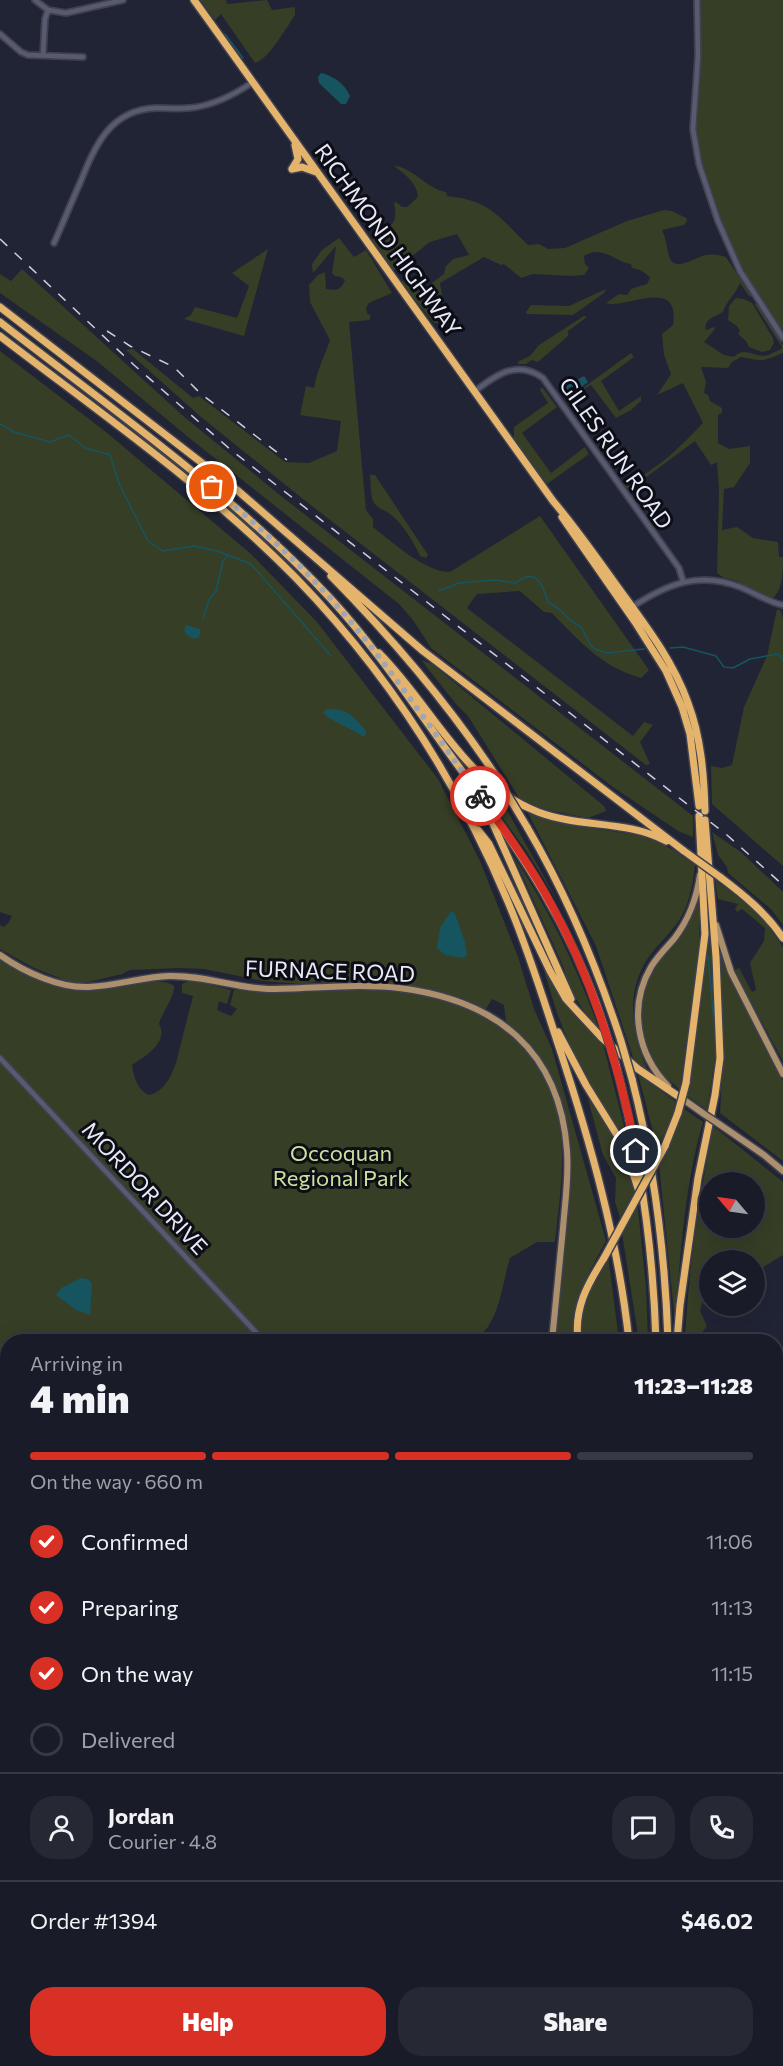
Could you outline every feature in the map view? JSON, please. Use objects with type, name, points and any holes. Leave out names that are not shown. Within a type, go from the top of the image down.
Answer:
[{"type":"highway","name":"RICHMOND HIGHWAY","points":[[194,0],[553,501],[574,536],[630,609],[664,668],[690,734],[702,813],[712,908]]},
{"type":"highway","points":[[292,137],[298,157],[292,169],[304,167],[318,173]]},
{"type":"highway","points":[[0,307],[217,474],[423,651],[760,909],[783,938]]},
{"type":"highway","points":[[0,322],[237,508],[297,564],[357,630],[521,854],[551,903],[578,959],[604,1026],[616,1065],[632,1131],[648,1222],[656,1334]]},
{"type":"highway","points":[[0,336],[208,497],[258,540],[298,580],[346,634],[392,693],[435,758],[470,821],[518,926],[547,1011],[589,1139],[602,1188],[618,1266],[628,1334]]},
{"type":"highway","points":[[302,547],[404,655],[458,722],[498,779],[527,827],[579,928],[621,1041],[650,1155],[664,1263],[668,1334]]},
{"type":"highway","points":[[357,630],[406,682],[470,766],[497,790],[543,814],[568,820],[640,830],[684,851]]},
{"type":"highway","points":[[477,792],[502,840],[566,990],[593,1030]]},
{"type":"highway","name":"RICHMOND HIGHWAY","points":[[701,873],[702,813]]},
{"type":"highway","points":[[470,821],[489,844],[554,980],[573,1008],[593,1030],[638,1069],[678,1096]]},
{"type":"highway","points":[[578,1334],[578,1316],[582,1298],[665,1146],[678,1113],[686,1083],[704,941],[701,873]]},
{"type":"highway","points":[[678,1334],[698,1178],[719,1071],[720,1046],[712,908]]},
{"type":"highway","points":[[547,1011],[577,1070],[625,1149],[648,1222]]},
{"type":"main road","name":"RICHMOND HIGHWAY","points":[[701,873],[689,913],[678,933],[650,969],[644,982],[639,1004],[639,1034],[647,1058],[660,1078],[678,1096],[755,1148],[783,1171]]},
{"type":"main road","name":"RICHMOND HIGHWAY","points":[[712,908],[726,959],[783,1074]]},
{"type":"main road","name":"FURNACE ROAD","points":[[0,955],[34,973],[75,986],[95,986],[177,976],[255,988],[376,987],[410,990],[464,1005],[504,1024],[524,1042],[541,1063],[554,1094],[566,1137],[567,1184],[553,1334]]},
{"type":"street","points":[[35,0],[48,10],[66,13],[123,0]]},
{"type":"street","points":[[697,0],[698,56],[693,129],[699,165],[718,221],[735,260],[783,338]]},
{"type":"street","points":[[44,55],[45,19],[48,10]]},
{"type":"street","points":[[0,34],[24,54],[83,57]]},
{"type":"street","points":[[54,243],[95,147],[116,122],[146,109],[185,109],[203,106],[236,93],[253,82]]},
{"type":"street","name":"GILES RUN ROAD","points":[[475,391],[499,374],[510,370],[527,370],[543,378],[679,568],[683,581]]},
{"type":"street","points":[[630,609],[667,587],[683,581],[710,580],[728,583],[783,605]]},
{"type":"street","name":"MORDOR DRIVE","points":[[0,1058],[257,1334]]},
{"type":"green space","points":[[200,0],[226,0],[227,4],[267,0],[272,10],[295,7],[295,15],[266,56],[255,63],[221,14],[215,20]]},
{"type":"green space","points":[[700,0],[783,0],[783,331],[740,266],[721,221],[700,160],[696,137],[701,54]]},
{"type":"green space","points":[[394,166],[407,170],[432,187],[446,192],[447,196],[474,201],[484,206],[501,218],[528,245],[539,244],[548,249],[565,248],[627,221],[664,210],[672,211],[686,218],[687,221],[684,225],[662,230],[673,263],[682,264],[709,255],[726,257],[752,297],[740,283],[723,312],[706,323],[706,330],[714,327],[715,329],[704,342],[724,355],[734,357],[742,352],[763,356],[781,349],[782,347],[755,305],[756,301],[783,345],[783,353],[766,359],[741,357],[732,362],[728,368],[701,367],[706,382],[704,393],[708,395],[710,401],[722,408],[722,413],[718,415],[718,443],[729,449],[750,446],[750,463],[734,487],[724,489],[722,530],[737,527],[753,538],[778,542],[779,557],[783,557],[782,574],[778,591],[772,599],[717,573],[719,490],[717,462],[711,465],[695,441],[637,484],[625,489],[623,484],[656,466],[703,423],[683,383],[657,395],[671,374],[664,355],[662,334],[673,325],[673,310],[668,301],[649,298],[614,304],[606,303],[619,294],[627,295],[631,289],[647,284],[650,278],[642,271],[632,268],[631,264],[597,252],[584,256],[585,264],[589,268],[584,275],[571,276],[533,274],[521,278],[504,264],[501,265],[484,257],[440,283],[445,314],[459,315],[447,317],[439,315],[438,323],[434,323],[401,283],[405,279],[413,289],[421,291],[444,274],[446,266],[453,259],[469,255],[457,234],[430,242],[393,271],[371,240],[393,222],[394,203],[407,207],[418,197],[413,183]]},
{"type":"green space","points":[[339,238],[354,257],[366,250],[392,293],[369,303],[366,308],[367,313],[371,316],[369,320],[349,322],[366,510],[373,519],[373,527],[420,562],[440,571],[450,572],[540,516],[649,670],[641,678],[614,667],[592,652],[552,613],[544,612],[520,591],[477,594],[467,608],[633,736],[644,722],[653,725],[640,742],[650,764],[646,765],[303,499],[201,417],[126,350],[133,349],[193,398],[199,396],[285,462],[309,463],[337,451],[341,421],[300,415],[306,386],[314,388],[330,340],[310,302],[309,285],[318,275],[325,272],[326,289],[338,289],[345,280],[332,273],[336,246],[313,273],[312,264],[322,250]]},
{"type":"green space","points":[[268,249],[244,336],[184,319],[191,315],[195,307],[237,318],[249,286],[232,273]]},
{"type":"green space","points":[[22,269],[182,415],[281,496],[693,816],[693,837],[678,831],[613,787],[431,648],[413,620],[399,604],[188,437],[98,362],[0,293],[0,274],[11,281]]},
{"type":"green space","points":[[606,289],[604,293],[573,315],[527,314],[526,312],[531,305],[569,306]]},
{"type":"green space","points":[[736,298],[752,303],[773,338],[774,343],[770,350],[762,352],[749,347],[738,334],[740,331],[737,326],[728,320],[729,306]]},
{"type":"green space","points":[[584,316],[587,317],[568,331],[568,336],[538,362],[532,360],[526,364],[518,364],[519,361],[530,356],[539,345]]},
{"type":"green space","points":[[0,351],[106,432],[251,554],[317,622],[438,779],[480,861],[518,957],[534,1009],[552,1049],[606,1241],[582,1289],[575,1314],[574,1334],[556,1334],[567,1226],[570,1140],[554,1081],[529,1042],[506,1022],[504,1005],[492,999],[486,1009],[427,990],[393,984],[329,985],[320,981],[300,984],[263,981],[204,969],[130,970],[80,984],[34,968],[0,949],[0,925],[4,927],[12,916],[0,912]]},
{"type":"green space","points":[[631,353],[634,357],[601,381],[619,411],[641,396],[641,401],[631,410],[616,418],[591,385],[565,401]]},
{"type":"green space","points":[[542,387],[557,407],[522,433],[551,473],[585,447],[589,454],[547,484],[514,439],[514,427],[548,403],[540,390]]},
{"type":"green space","points":[[370,475],[375,475],[428,555],[426,558],[420,556],[399,523],[374,503]]},
{"type":"green space","points":[[777,609],[781,611],[783,619],[783,866],[712,804],[711,766],[722,768],[732,765],[744,707],[767,656]]},
{"type":"green space","points":[[421,660],[432,664],[604,806],[606,811],[588,818],[548,810],[521,801],[468,716]]},
{"type":"green space","points":[[469,771],[498,794],[558,902],[527,852]]},
{"type":"green space","points":[[528,813],[584,827],[638,835],[674,850],[695,865],[690,895],[682,916],[648,958],[640,972],[636,986],[633,1000],[635,1030],[649,1073],[635,1063],[596,946]]},
{"type":"green space","points":[[702,818],[713,956],[716,1029],[715,1058],[707,1110],[686,1095],[707,939]]},
{"type":"green space","points":[[712,832],[742,853],[783,892],[783,925],[771,909],[728,873],[727,867],[718,855]]},
{"type":"green space","points":[[513,855],[561,939],[599,1029],[571,991],[563,966]]},
{"type":"green space","points":[[715,880],[747,904],[765,922],[783,947],[783,1061],[735,970],[739,968],[752,992],[756,990],[750,963],[764,941],[765,928],[742,909],[737,912],[735,909],[738,904],[718,899]]},
{"type":"green space","points":[[700,886],[699,950],[680,1090],[658,1070],[647,1050],[641,1026],[642,998],[650,972],[678,937]]},
{"type":"green space","points":[[716,935],[731,977],[783,1081],[783,1161],[720,1113],[722,1024]]},
{"type":"green space","name":"Occoquan Regional Park","points":[[0,960],[37,980],[78,991],[143,982],[166,983],[174,986],[159,1024],[161,1037],[159,1043],[132,1065],[137,1082],[148,1095],[162,1088],[176,1063],[193,996],[182,993],[182,984],[191,980],[231,990],[227,1004],[219,1001],[217,1010],[231,1016],[237,1009],[230,1005],[234,990],[372,990],[411,992],[445,1000],[489,1020],[508,1034],[540,1070],[551,1091],[558,1116],[562,1147],[555,1242],[537,1242],[510,1258],[497,1308],[482,1334],[0,1334]]},
{"type":"green space","points":[[542,964],[558,993],[603,1044],[634,1165],[616,1124],[577,1064],[557,1013]]},
{"type":"green space","points":[[638,1074],[676,1102],[671,1122],[659,1144],[656,1143]]},
{"type":"green space","points":[[588,1099],[616,1143],[632,1179],[635,1191],[620,1218],[615,1202],[616,1178],[603,1155]]},
{"type":"green space","points":[[683,1108],[703,1122],[688,1195],[675,1322],[659,1164]]},
{"type":"green space","points":[[713,1126],[783,1182],[783,1255],[765,1266],[765,1250],[699,1250],[699,1316],[702,1316],[707,1326],[701,1334],[686,1334],[699,1206],[699,1238],[765,1238],[765,1172],[705,1172]]},
{"type":"green space","points":[[637,1200],[646,1286],[648,1334],[638,1334],[622,1233]]},
{"type":"green space","points":[[608,1255],[618,1334],[581,1334],[584,1306],[591,1286]]},
{"type":"shaded area","points":[[321,73],[335,78],[342,84],[350,96],[346,104],[341,104],[319,83],[318,77]]},
{"type":"shaded area","points":[[584,376],[588,382],[567,398],[565,397],[560,389]]},
{"type":"shaded area","points":[[186,625],[199,629],[201,632],[198,638],[191,638],[186,634],[184,630]]},
{"type":"shaded area","points":[[327,709],[350,714],[366,731],[365,736],[329,718],[323,712]]},
{"type":"shaded area","points":[[451,911],[455,914],[465,942],[467,955],[463,958],[445,955],[437,948],[440,928]]},
{"type":"shaded area","points":[[81,1278],[88,1279],[92,1284],[90,1315],[76,1310],[56,1295],[61,1288]]},
{"type":"waterway","points":[[225,34],[243,58]]},
{"type":"waterway","points":[[0,424],[14,432],[50,442],[69,435],[86,448],[110,455],[120,486],[148,541],[163,551],[194,546],[217,551],[251,564],[331,656]]},
{"type":"waterway","points":[[203,618],[209,600],[216,591],[223,561],[227,556]]},
{"type":"waterway","points":[[439,591],[459,583],[495,580],[516,583],[523,578],[534,577],[544,589],[548,602],[581,627],[595,649],[607,653],[644,649]]},
{"type":"waterway","points":[[670,648],[683,647],[716,656],[724,667],[733,668],[750,659],[778,654],[783,660]]},
{"type":"waterway","points":[[708,956],[714,1023]]},
{"type":"railway","points":[[0,239],[134,365],[231,450],[727,835],[783,885]]},
{"type":"railway","points":[[107,331],[130,346],[174,367],[200,393],[287,460]]},
{"type":"way so far","points":[[212,487],[269,537],[332,600],[380,660],[480,796]]},
{"type":"route","points":[[480,796],[536,877],[558,916],[578,959],[599,1012],[616,1065],[636,1151]]}]
